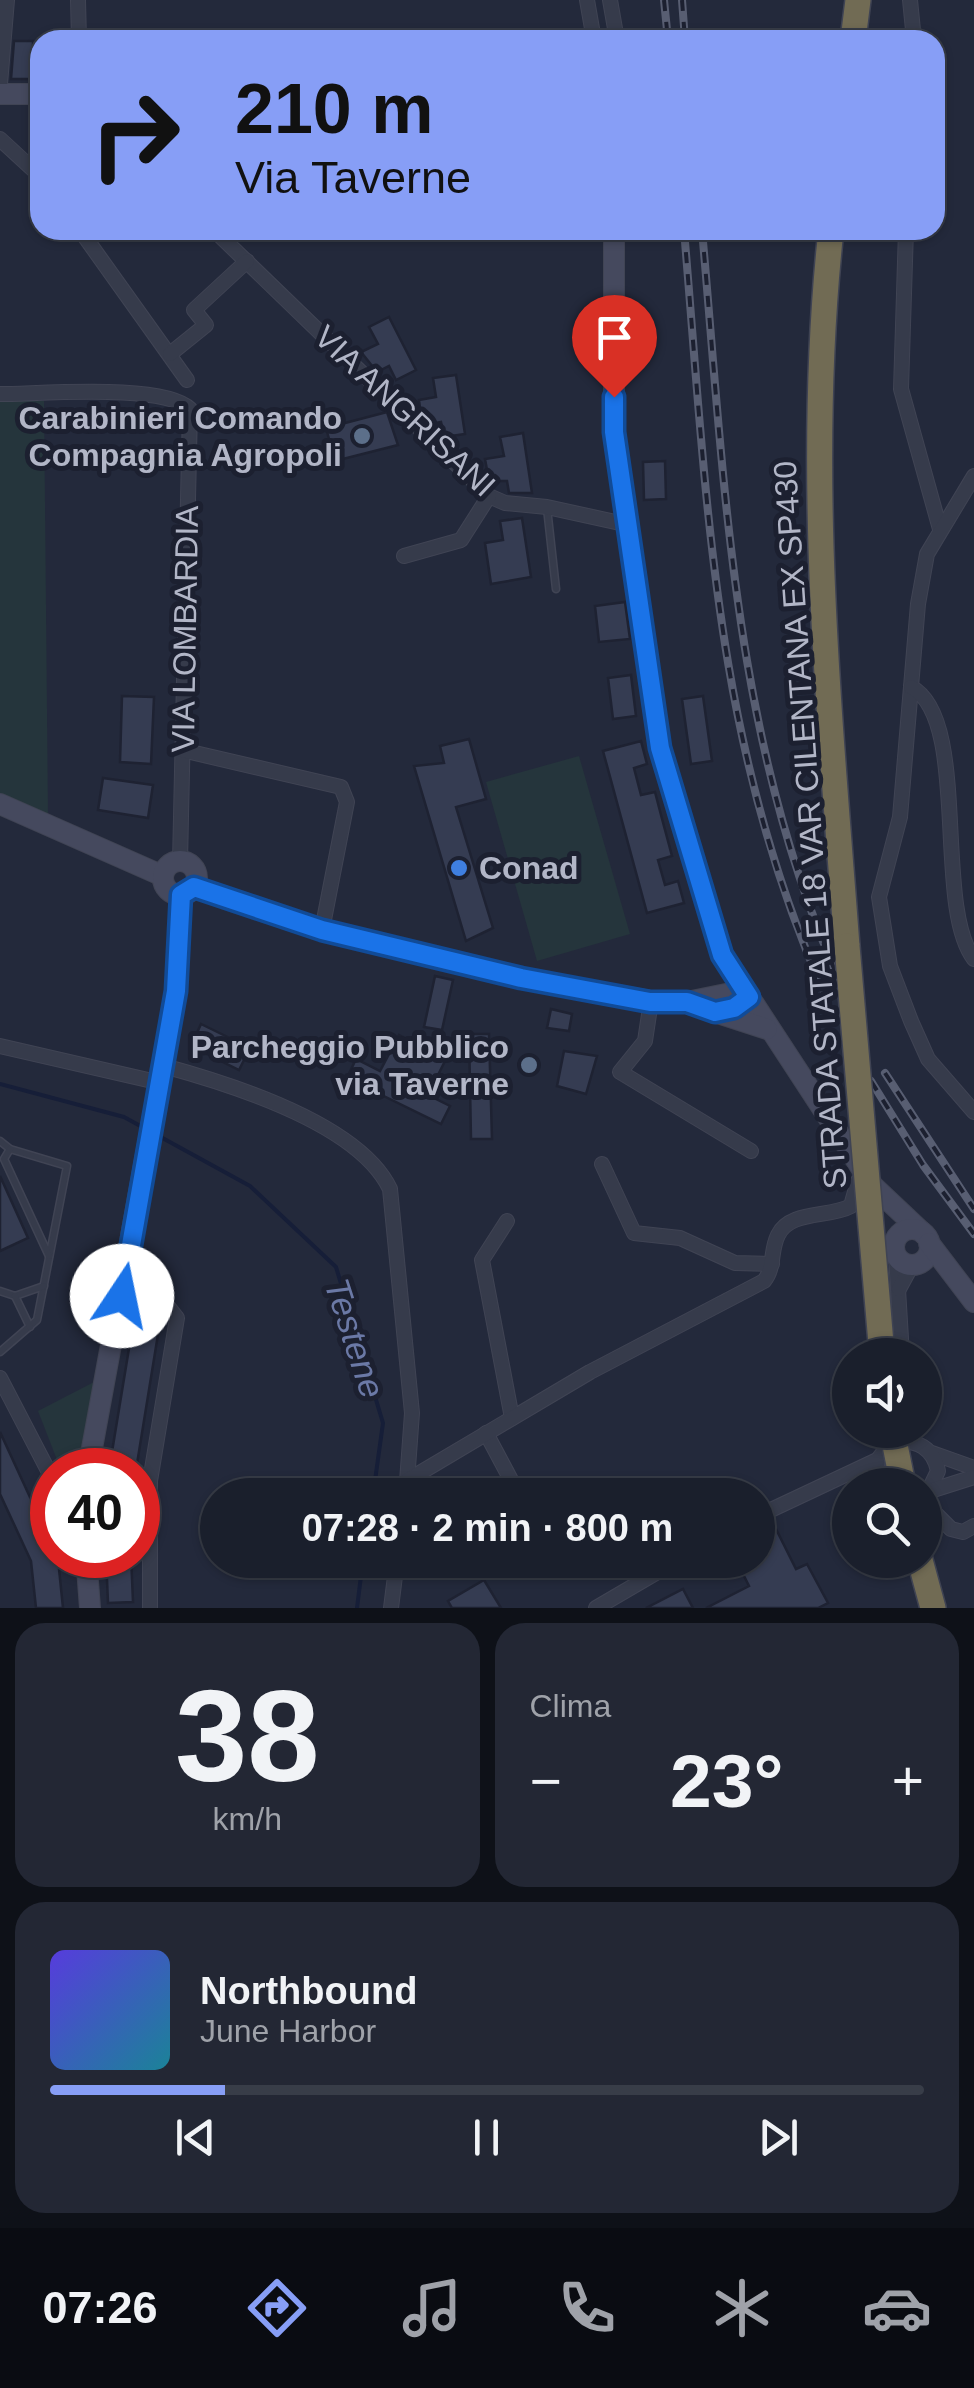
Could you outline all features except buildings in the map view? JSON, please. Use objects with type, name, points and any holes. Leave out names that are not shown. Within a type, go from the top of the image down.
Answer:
[{"type":"highway","points":[[854,30],[858,0]]},
{"type":"highway","name":"STRADA STATALE 18 VAR CILENTANA EX SP430","points":[[830,240],[820,357],[817,478],[826,682],[881,1338]]},
{"type":"highway","points":[[925,1578],[933,1608]]},
{"type":"street","points":[[0,84],[7,0]]},
{"type":"street","points":[[78,0],[79,30]]},
{"type":"street","points":[[587,0],[592,30]]},
{"type":"street","points":[[610,0],[615,30]]},
{"type":"street","points":[[910,0],[913,30]]},
{"type":"street","points":[[0,94],[30,94]]},
{"type":"street","points":[[0,139],[30,167]]},
{"type":"street","points":[[87,240],[187,380]]},
{"type":"street","name":"VIA ANGRISANI","points":[[225,240],[489,496],[504,503],[547,506],[628,525]]},
{"type":"street","points":[[614,240],[614,432],[660,748],[722,955],[913,1251],[952,1274],[974,1302]]},
{"type":"street","points":[[906,240],[901,389],[940,530]]},
{"type":"street","points":[[170,354],[206,325],[194,310],[247,261]]},
{"type":"street","name":"VIA LOMBARDIA","points":[[0,394],[155,396],[181,400],[190,409],[182,750],[172,869]]},
{"type":"street","points":[[974,476],[927,554],[900,817],[880,878],[882,925],[890,966],[928,1059],[974,1112]]},
{"type":"street","points":[[404,556],[461,540],[489,496]]},
{"type":"street","points":[[911,687],[929,703],[948,767],[955,888],[974,959]]},
{"type":"street","points":[[182,750],[341,788],[348,802],[322,930]]},
{"type":"street","points":[[0,804],[172,869],[193,868],[147,1164],[91,1448]]},
{"type":"street","points":[[172,869],[167,890],[188,891],[322,930],[521,978],[650,1002],[703,1003],[749,997]]},
{"type":"street","points":[[703,1003],[716,989],[722,955]]},
{"type":"street","points":[[650,1002],[645,1041],[620,1072],[751,1151]]},
{"type":"street","points":[[703,1003],[767,1030]]},
{"type":"street","points":[[0,1046],[161,1079],[244,1088],[349,1143],[380,1167],[390,1189],[410,1386],[407,1478]]},
{"type":"street","points":[[602,1164],[634,1234],[680,1238],[735,1263],[772,1264]]},
{"type":"street","points":[[420,1478],[512,1418],[764,1281],[779,1232],[789,1222],[851,1206],[859,1165]]},
{"type":"street","points":[[874,1186],[913,1251]]},
{"type":"street","points":[[506,1221],[482,1260],[512,1418]]},
{"type":"street","points":[[901,1338],[898,1290],[913,1251]]},
{"type":"street","points":[[122,1296],[166,1304],[177,1318],[150,1481],[150,1608]]},
{"type":"street","points":[[0,1378],[36,1448]]},
{"type":"street","points":[[486,1434],[510,1478]]},
{"type":"street","points":[[862,1468],[877,1460],[885,1448]]},
{"type":"street","points":[[927,1448],[937,1468]]},
{"type":"street","points":[[932,1453],[974,1468]]},
{"type":"street","points":[[877,1460],[877,1468]]},
{"type":"street","points":[[942,1491],[974,1477]]},
{"type":"street","points":[[775,1507],[815,1486],[832,1482]]},
{"type":"street","points":[[942,1516],[951,1529],[964,1532],[974,1526]]},
{"type":"street","points":[[87,1578],[90,1608]]},
{"type":"street","points":[[391,1608],[395,1578]]},
{"type":"street","points":[[596,1608],[647,1578]]},
{"type":"lane","points":[[547,506],[556,590]]},
{"type":"lane","points":[[0,1142],[10,1149],[67,1166],[37,1320],[0,1352]]},
{"type":"lane","points":[[10,1149],[4,1159],[50,1259]]},
{"type":"lane","points":[[0,1291],[15,1296],[45,1285]]},
{"type":"lane","points":[[15,1296],[30,1327]]},
{"type":"shaded area","points":[[0,401],[44,401],[48,814],[0,794]]},
{"type":"shaded area","points":[[579,756],[630,934],[537,961],[486,782]]},
{"type":"shaded area","points":[[96,1381],[86,1448],[52,1448],[38,1411]]},
{"type":"waterway","name":"Testene","points":[[0,1084],[124,1117],[144,1128]]},
{"type":"waterway","name":"Testene","points":[[157,1135],[250,1186],[336,1267],[383,1423],[375,1478]]},
{"type":"waterway","name":"Testene","points":[[357,1608],[361,1578]]},
{"type":"railway","points":[[664,0],[667,30]]},
{"type":"railway","points":[[682,0],[684,30]]},
{"type":"railway","points":[[685,240],[709,522],[737,711],[758,804],[786,897],[823,990]]},
{"type":"railway","points":[[703,240],[728,518],[755,707],[804,892],[840,982]]},
{"type":"railway","points":[[885,1073],[974,1209]]},
{"type":"railway","points":[[871,1081],[923,1165],[974,1234]]},
{"type":"place","name":"Carabinieri Comando Compagnia Agropoli","points":[[362,436]]},
{"type":"place","name":"Conad","points":[[459,868]]},
{"type":"place","name":"Parcheggio Pubblico via Taverne","points":[[529,1065]]},
{"type":"route","points":[[122,1296],[176,991],[181,895],[194,887],[214,897],[322,930],[521,978],[650,1002],[687,1002],[715,1012],[734,1008],[749,997],[722,955],[660,748],[614,432],[614,397]]}]
